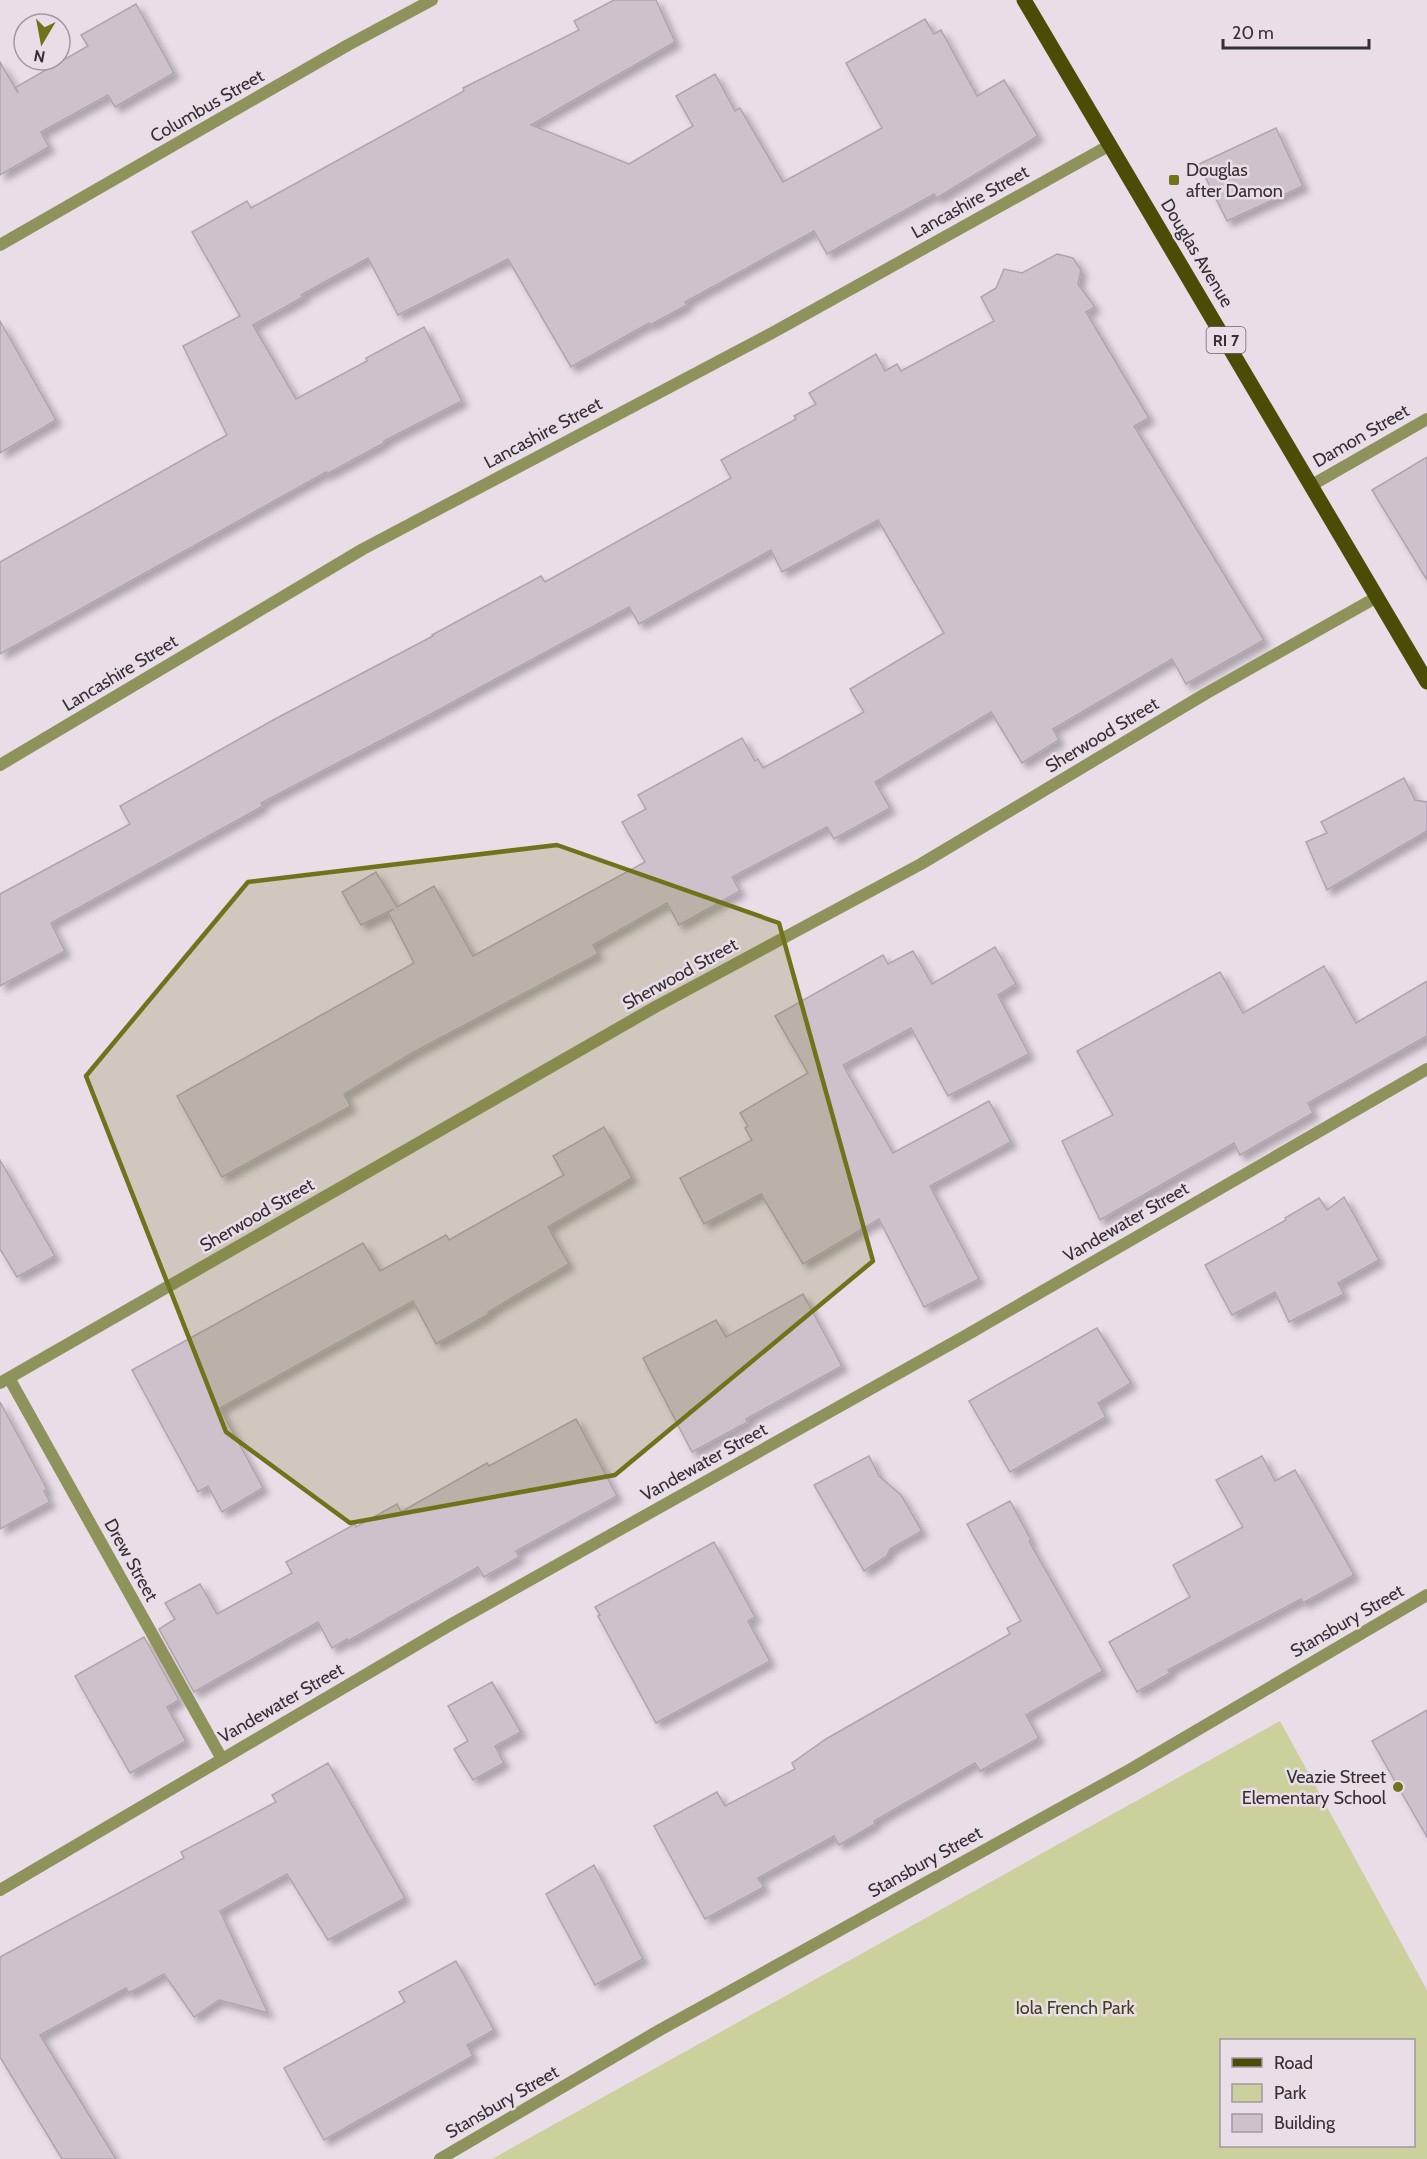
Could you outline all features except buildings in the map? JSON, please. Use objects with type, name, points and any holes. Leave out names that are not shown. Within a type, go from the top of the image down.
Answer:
[{"type":"main road","name":"Douglas Avenue","points":[[1024,0],[1427,682]]},
{"type":"street","name":"Columbus Street","points":[[0,245],[338,51],[432,0]]},
{"type":"street","name":"Lancashire Street","points":[[0,765],[363,549],[772,333],[1110,145]]},
{"type":"street","name":"Damon Street","points":[[1312,485],[1427,419]]},
{"type":"street","name":"Sherwood Street","points":[[5,1381],[657,1006],[921,864],[1205,694],[1377,597]]},
{"type":"street","name":"Vandewater Street","points":[[0,1890],[450,1625],[965,1336],[1427,1069]]},
{"type":"street","name":"Drew Street","points":[[5,1381],[222,1759]]},
{"type":"street","name":"Stansbury Street","points":[[440,2159],[658,2031],[1131,1769],[1427,1595]]},
{"type":"highlighted area","points":[[557,845],[779,923],[873,1261],[615,1475],[350,1523],[226,1432],[86,1076],[248,882]]},
{"type":"green space","name":"Iola French Park","points":[[1280,1721],[1427,1990],[1427,2159],[492,2159]]},
{"type":"place","name":"Douglas after Damon","points":[[1174,180]]},
{"type":"place","name":"Veazie Street Elementary School","points":[[1398,1787]]}]
